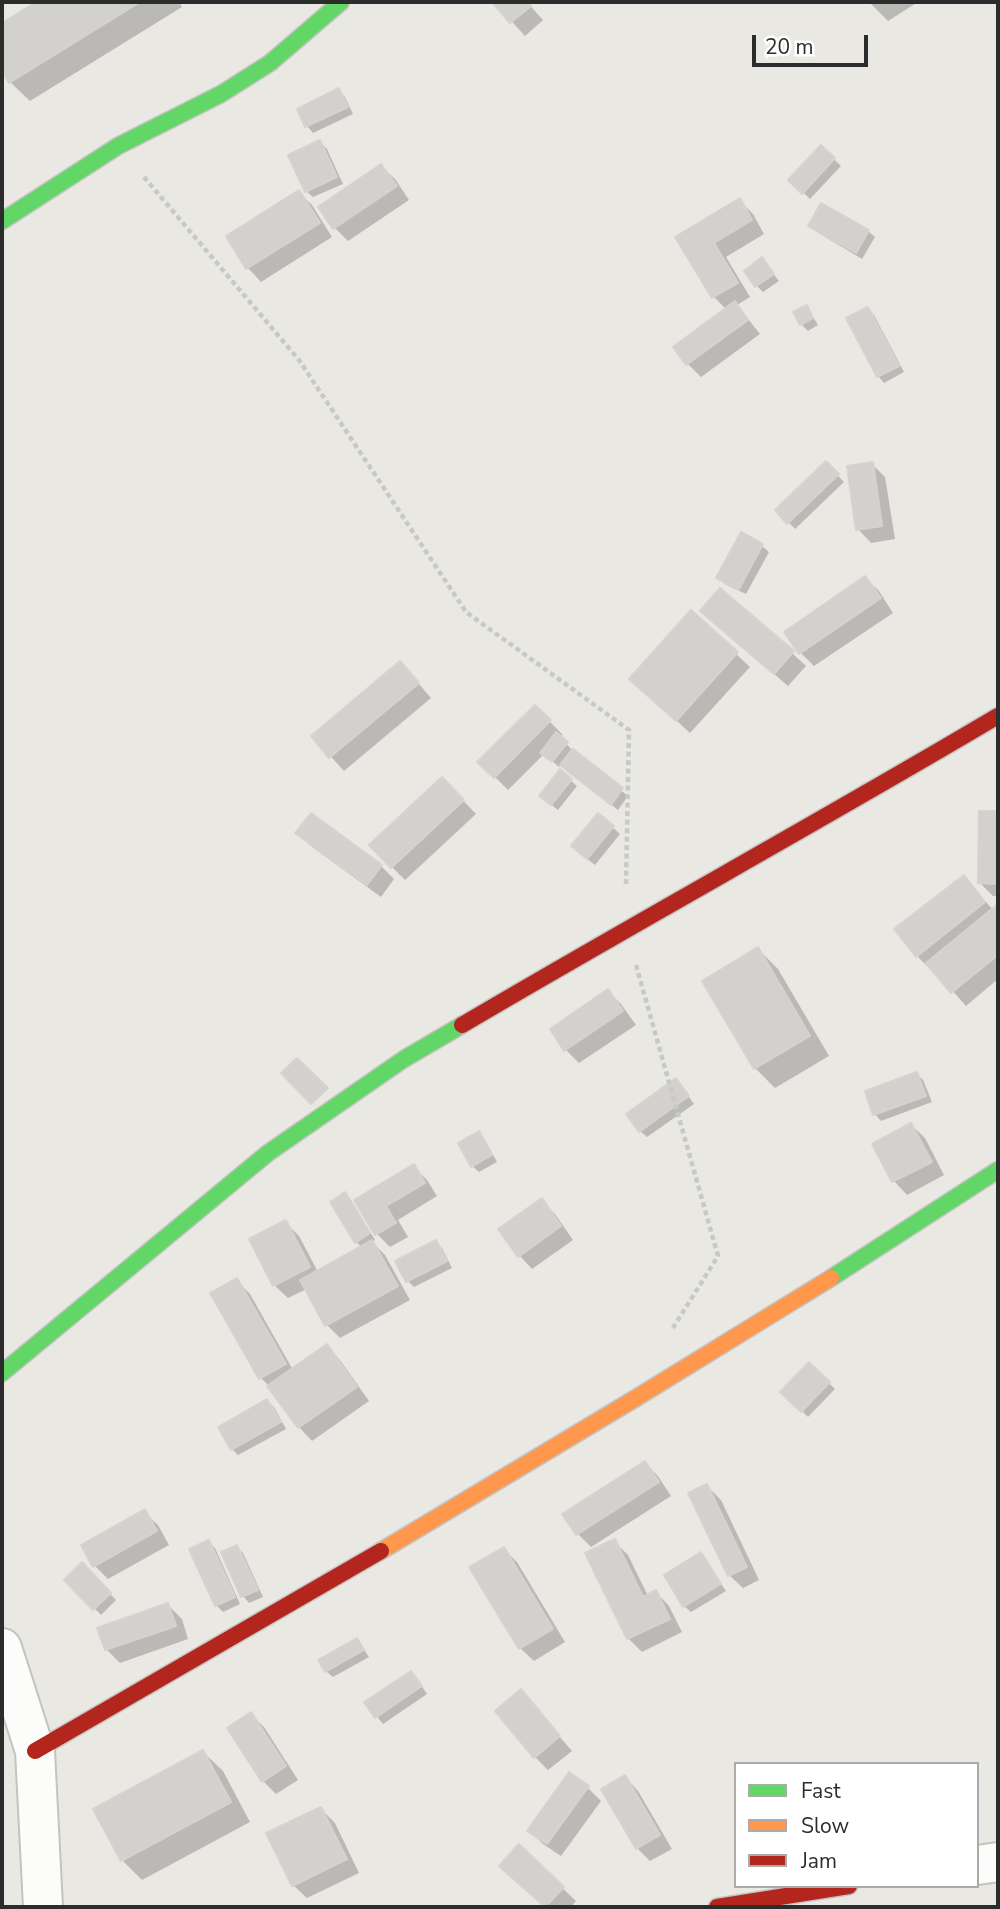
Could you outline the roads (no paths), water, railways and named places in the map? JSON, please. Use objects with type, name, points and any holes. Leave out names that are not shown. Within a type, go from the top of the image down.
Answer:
[{"type":"street","points":[[2,221],[118,146],[221,94],[270,63],[341,2]]},
{"type":"street","points":[[2,1373],[268,1153],[404,1059],[998,716]]},
{"type":"street","points":[[35,1752],[166,1673],[427,1523],[769,1317],[998,1170]]},
{"type":"street","points":[[2,1648],[35,1752],[43,1907]]},
{"type":"street","points":[[979,1865],[998,1862]]},
{"type":"street","points":[[717,1907],[836,1888]]}]
